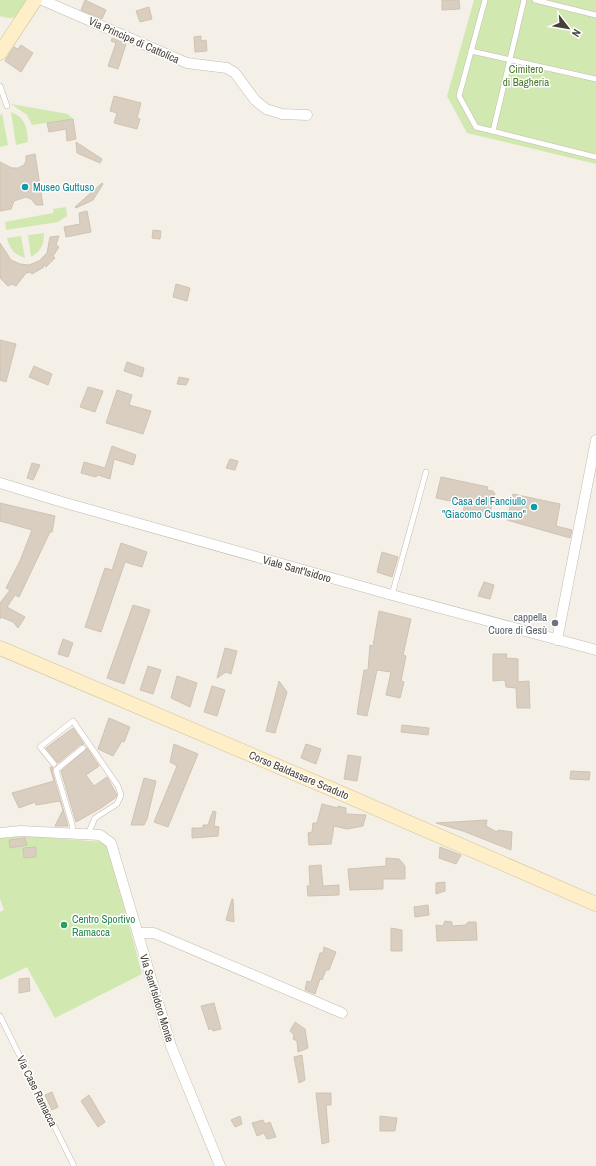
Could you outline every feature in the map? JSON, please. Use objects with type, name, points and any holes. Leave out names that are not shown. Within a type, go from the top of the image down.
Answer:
[{"type":"street","points":[[0,53],[6,34],[34,0]]},
{"type":"street","name":"Via Principe di Cattolica","points":[[42,0],[187,63],[227,68],[235,73],[255,100],[266,109],[282,114],[307,115]]},
{"type":"street","points":[[557,640],[596,440]]},
{"type":"street","name":"Viale Sant'Isidoro","points":[[0,483],[62,502],[392,595],[596,650]]},
{"type":"street","name":"Corso Baldassare Scaduto","points":[[0,648],[329,788],[596,904]]},
{"type":"street","name":"Via Sant'Isidoro Monte","points":[[0,834],[21,831],[88,834],[100,835],[110,843],[171,1046],[220,1166]]},
{"type":"street","points":[[138,933],[154,933],[342,1012]]},
{"type":"lane","points":[[485,0],[459,96],[476,127],[596,157]]},
{"type":"lane","points":[[493,131],[524,0]]},
{"type":"lane","points":[[535,0],[596,15]]},
{"type":"lane","points":[[471,51],[596,79]]},
{"type":"lane","points":[[0,86],[6,106]]},
{"type":"lane","points":[[392,595],[426,472]]},
{"type":"lane","points":[[54,762],[40,747],[73,721],[118,786],[121,795],[117,804],[95,818],[88,834]]},
{"type":"lane","points":[[73,834],[72,824],[56,770],[83,748]]},
{"type":"lane","name":"Via Case Ramacca","points":[[0,1016],[74,1166]]},
{"type":"green space","points":[[0,0],[29,0],[18,16],[6,18],[0,16]]},
{"type":"green space","name":"Cimitero di Bagheria","points":[[474,0],[596,0],[596,164],[467,133],[447,96]]},
{"type":"green space","points":[[11,104],[68,114],[73,119],[32,125],[27,115]]},
{"type":"green space","points":[[11,112],[23,120],[27,132],[28,142],[16,145]]},
{"type":"green space","points":[[2,113],[8,145],[0,147],[0,116]]},
{"type":"green space","points":[[66,207],[67,216],[58,222],[6,230],[5,222],[53,213],[53,209]]},
{"type":"green space","points":[[44,233],[41,247],[31,257],[28,235]]},
{"type":"green space","points":[[21,236],[25,258],[13,251],[7,238]]},
{"type":"green space","name":"Centro Sportivo Ramacca","points":[[26,836],[104,842],[108,846],[142,974],[55,1018],[27,967],[0,980],[0,912],[4,910],[0,899],[0,838]]},
{"type":"building","points":[[85,0],[106,10],[102,19],[81,10]]},
{"type":"building","points":[[442,0],[459,0],[460,9],[442,10]]},
{"type":"building","points":[[149,7],[152,19],[140,22],[136,11]]},
{"type":"building","points":[[201,36],[201,41],[206,40],[207,51],[195,52],[194,37]]},
{"type":"building","points":[[112,38],[126,44],[118,69],[108,66],[116,43],[111,41]]},
{"type":"building","points":[[21,45],[33,53],[21,72],[5,61],[14,47],[18,49]]},
{"type":"building","points":[[114,96],[141,103],[137,118],[140,119],[137,129],[114,123],[117,113],[110,111]]},
{"type":"building","points":[[73,119],[76,139],[67,141],[66,129],[49,132],[47,123]]},
{"type":"building","points":[[76,142],[102,159],[100,163],[77,153]]},
{"type":"building","points":[[35,154],[43,205],[36,205],[31,199],[26,197],[14,201],[11,209],[0,211],[0,162],[12,168],[18,168],[24,165],[26,156]]},
{"type":"building","points":[[102,183],[103,184],[93,200],[76,208],[75,207]]},
{"type":"building","points":[[87,211],[91,232],[66,237],[64,227],[80,224],[79,213]]},
{"type":"building","points":[[153,230],[161,231],[160,239],[152,238]]},
{"type":"building","points":[[59,236],[56,245],[59,247],[53,256],[55,258],[46,267],[44,265],[42,267],[44,267],[32,274],[30,272],[26,273],[16,286],[12,284],[8,286],[0,278],[0,243],[11,260],[20,264],[29,265],[39,261],[47,253],[50,237]]},
{"type":"building","points":[[176,284],[190,288],[187,301],[173,297]]},
{"type":"building","points":[[0,340],[16,344],[6,382],[0,380]]},
{"type":"building","points":[[127,362],[144,368],[142,377],[124,371]]},
{"type":"building","points":[[34,366],[52,374],[48,385],[29,377]]},
{"type":"building","points":[[179,377],[189,379],[186,385],[177,384]]},
{"type":"building","points":[[88,387],[103,391],[95,412],[80,407]]},
{"type":"building","points":[[117,390],[132,395],[129,405],[151,411],[143,434],[106,423]]},
{"type":"building","points":[[112,446],[136,455],[133,465],[114,459],[110,479],[98,475],[96,477],[81,473],[84,462],[105,468]]},
{"type":"building","points":[[230,459],[238,461],[235,470],[226,468]]},
{"type":"building","points":[[32,463],[40,465],[33,480],[27,478]]},
{"type":"building","points":[[441,477],[488,487],[487,490],[493,491],[495,494],[489,516],[463,511],[465,504],[436,498]]},
{"type":"building","points":[[513,494],[560,504],[556,526],[572,530],[570,538],[507,520]]},
{"type":"building","points":[[0,503],[55,516],[52,532],[50,532],[19,597],[15,595],[7,607],[25,617],[18,628],[13,622],[1,617],[0,619],[0,603],[10,590],[6,588],[20,561],[32,530],[0,521]]},
{"type":"building","points":[[121,543],[147,552],[142,567],[125,562],[101,632],[85,627],[105,568],[112,570]]},
{"type":"building","points":[[382,552],[398,557],[392,577],[377,572]]},
{"type":"building","points":[[484,582],[494,585],[490,599],[478,596]]},
{"type":"building","points":[[133,605],[150,610],[124,684],[107,678]]},
{"type":"building","points":[[379,611],[411,619],[403,655],[406,656],[401,681],[404,682],[400,698],[386,695],[391,672],[377,670],[367,716],[357,714],[364,670],[368,670],[370,645],[373,646]]},
{"type":"building","points":[[63,639],[73,643],[68,657],[58,654]]},
{"type":"building","points":[[225,648],[237,651],[231,674],[226,672],[217,678]]},
{"type":"building","points":[[493,654],[507,654],[506,658],[518,659],[518,682],[529,681],[530,708],[517,708],[516,688],[506,687],[505,680],[493,681]]},
{"type":"building","points":[[148,666],[161,670],[153,694],[140,690]]},
{"type":"building","points":[[177,676],[197,683],[190,707],[171,698]]},
{"type":"building","points":[[279,681],[287,692],[275,733],[266,731]]},
{"type":"building","points":[[212,686],[225,690],[217,716],[204,712]]},
{"type":"building","points":[[109,718],[130,727],[124,742],[122,741],[113,756],[98,749]]},
{"type":"building","points":[[402,725],[429,728],[428,735],[401,732]]},
{"type":"building","points":[[73,728],[84,744],[80,745],[58,763],[46,748]]},
{"type":"building","points":[[174,744],[198,754],[168,827],[154,822],[177,766],[170,762]]},
{"type":"building","points":[[306,744],[321,749],[316,764],[301,758]]},
{"type":"building","points":[[87,748],[99,766],[86,775],[94,786],[107,777],[117,795],[101,808],[76,822],[61,771]]},
{"type":"building","points":[[348,755],[361,757],[357,781],[344,779]]},
{"type":"building","points":[[50,767],[53,768],[52,771],[68,826],[55,826],[63,810],[60,801],[36,805],[35,802],[19,808],[12,793],[54,781]]},
{"type":"building","points":[[571,771],[590,772],[589,780],[570,779]]},
{"type":"building","points":[[144,778],[156,781],[147,819],[144,825],[131,825]]},
{"type":"building","points":[[322,804],[338,808],[338,806],[346,808],[346,814],[366,815],[363,826],[347,829],[334,826],[331,844],[309,845],[308,833],[312,832],[313,823],[317,823]]},
{"type":"building","points":[[213,811],[216,812],[214,826],[219,827],[218,836],[192,838],[192,828],[203,828],[203,825],[208,825]]},
{"type":"building","points":[[487,820],[486,826],[497,832],[498,830],[512,832],[511,850],[463,831],[436,823]]},
{"type":"building","points":[[25,838],[27,845],[10,848],[9,840]]},
{"type":"building","points":[[36,847],[36,857],[24,858],[23,848]]},
{"type":"building","points":[[440,847],[461,855],[456,864],[439,858]]},
{"type":"building","points":[[386,858],[399,859],[405,866],[405,879],[383,879],[383,889],[350,890],[348,869],[386,866]]},
{"type":"building","points":[[321,865],[323,886],[339,885],[339,895],[308,896],[307,886],[310,886],[309,866]]},
{"type":"building","points":[[445,882],[445,891],[436,894],[436,883]]},
{"type":"building","points":[[233,899],[234,922],[226,920]]},
{"type":"building","points":[[428,905],[429,915],[415,917],[414,907]]},
{"type":"building","points":[[445,921],[452,922],[452,926],[466,925],[468,922],[476,922],[477,940],[437,941],[436,925],[443,926]]},
{"type":"building","points":[[391,928],[402,930],[402,951],[391,951]]},
{"type":"building","points":[[324,947],[336,952],[329,970],[326,970],[322,980],[320,979],[315,994],[305,990],[307,981],[311,982],[320,953],[323,953]]},
{"type":"building","points":[[29,978],[30,991],[19,993],[19,979]]},
{"type":"building","points":[[214,1003],[221,1029],[213,1031],[211,1028],[209,1030],[201,1006]]},
{"type":"building","points":[[295,1022],[305,1029],[308,1048],[298,1052],[297,1041],[293,1039],[294,1035],[290,1031]]},
{"type":"building","points":[[302,1055],[305,1080],[299,1083],[294,1057]]},
{"type":"building","points":[[52,1092],[58,1107],[52,1110],[45,1095]]},
{"type":"building","points":[[316,1093],[331,1093],[331,1105],[326,1105],[329,1142],[322,1144]]},
{"type":"building","points":[[89,1095],[105,1122],[98,1127],[81,1101]]},
{"type":"building","points":[[240,1116],[242,1124],[235,1127],[231,1120]]},
{"type":"building","points":[[380,1116],[397,1118],[395,1131],[380,1131]]},
{"type":"building","points":[[263,1120],[265,1124],[270,1122],[276,1137],[267,1139],[264,1133],[257,1136],[252,1123]]},
{"type":"place","name":"Museo Guttuso","points":[[25,187]]},
{"type":"place","name":"Casa del Fanciullo \"Giacomo Cusmano\"","points":[[534,507]]},
{"type":"place","name":"cappella Cuore di Gesù","points":[[555,623]]},
{"type":"place","name":"Centro Sportivo Ramacca","points":[[64,925]]}]
